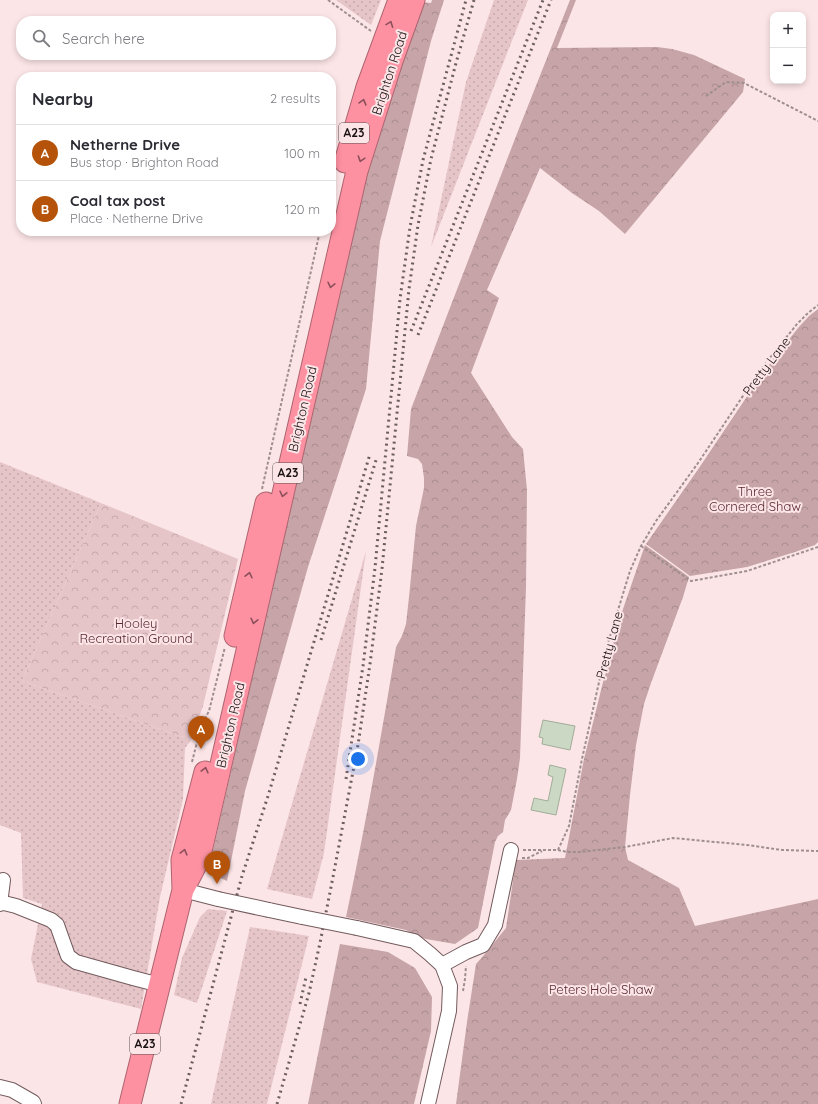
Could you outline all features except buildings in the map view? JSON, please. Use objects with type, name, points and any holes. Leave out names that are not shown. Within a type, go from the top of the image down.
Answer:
[{"type":"highway","name":"Brighton Road","points":[[336,199],[343,168],[367,87],[399,0]]},
{"type":"highway","name":"Brighton Road","points":[[130,1104],[183,890],[197,863],[202,847],[357,171],[392,62],[414,0]]},
{"type":"highway","name":"Brighton Road","points":[[183,890],[182,860],[206,766],[247,582],[328,236]]},
{"type":"street","points":[[442,965],[483,945],[495,925],[510,855]]},
{"type":"street","points":[[3,880],[0,903],[16,906],[51,920],[57,925],[68,956],[76,962],[160,985]]},
{"type":"street","points":[[183,890],[218,899],[414,941],[430,954],[442,965],[450,986],[449,1010],[428,1104]]},
{"type":"street","points":[[0,1087],[12,1090],[34,1104]]},
{"type":"path","points":[[328,0],[375,34]]},
{"type":"path","points":[[706,96],[726,82],[744,83],[818,121]]},
{"type":"path","name":"Pretty Lane","points":[[558,850],[569,826],[607,646],[630,571],[641,546],[656,521],[698,463],[761,369],[797,324],[818,305]]},
{"type":"path","points":[[641,546],[691,581],[747,571],[818,547]]},
{"type":"path","points":[[510,855],[544,850],[558,850],[566,852],[625,848],[673,838],[782,850],[818,851]]},
{"type":"path","points":[[510,855],[528,858],[544,850]]},
{"type":"green space","points":[[336,0],[381,0],[371,25]]},
{"type":"green space","points":[[432,0],[444,0],[431,41],[380,241],[366,389],[308,567],[245,791],[227,881],[208,872],[363,175],[420,2],[431,3]]},
{"type":"green space","points":[[494,0],[528,0],[431,247],[466,82]]},
{"type":"green space","points":[[570,0],[576,0],[557,48],[657,47],[672,49],[694,55],[745,79],[743,92],[625,234],[599,211],[572,193],[540,168],[487,290],[499,298],[471,373],[512,437],[523,449],[527,490],[526,587],[520,758],[511,810],[505,820],[503,832],[498,836],[495,842],[478,928],[455,944],[426,939],[416,936],[406,930],[346,917],[385,715],[396,647],[406,624],[416,526],[424,488],[422,464],[418,459],[407,456],[411,409]]},
{"type":"green space","name":"Three Cornered Shaw","points":[[818,309],[818,542],[815,545],[747,567],[690,576],[646,544],[764,371],[798,328]]},
{"type":"green space","points":[[0,462],[101,503],[22,681],[191,740],[185,748],[183,799],[160,897],[141,1009],[37,982],[31,959],[42,904],[23,898],[21,833],[0,825]]},
{"type":"green space","name":"Hooley Recreation Ground","points":[[101,503],[238,559],[203,706],[191,740],[22,681]]},
{"type":"green space","name":"Peters Hole Shaw","points":[[645,545],[689,577],[644,704],[636,745],[630,795],[625,847],[628,860],[679,888],[695,926],[818,899],[818,1104],[456,1104],[476,964],[506,928],[516,860],[565,858],[584,759],[604,678],[610,662],[612,648],[623,609]]},
{"type":"green space","points":[[366,551],[324,853],[312,899],[267,889]]},
{"type":"green space","points":[[208,909],[227,911],[197,1003],[174,995],[182,958],[200,917]]},
{"type":"green space","points":[[250,927],[309,936],[267,1104],[211,1104]]},
{"type":"green space","points":[[340,944],[388,952],[415,968],[432,997],[431,1031],[414,1104],[308,1104]]},
{"type":"railway","points":[[346,779],[363,666],[375,568],[400,299],[410,227],[423,160],[466,0]]},
{"type":"railway","points":[[277,1104],[309,993],[358,745],[382,569],[409,289],[418,225],[431,159],[474,0]]},
{"type":"railway","points":[[411,331],[543,0]]},
{"type":"railway","points":[[418,335],[551,0]]},
{"type":"railway","points":[[181,1104],[242,876],[268,796],[370,454]]},
{"type":"railway","points":[[321,640],[377,457]]},
{"type":"railway","points":[[300,1004],[306,977]]},
{"type":"place","name":"Netherne Drive","points":[[201,749]]},
{"type":"place","name":"Coal tax post","points":[[217,884]]}]
